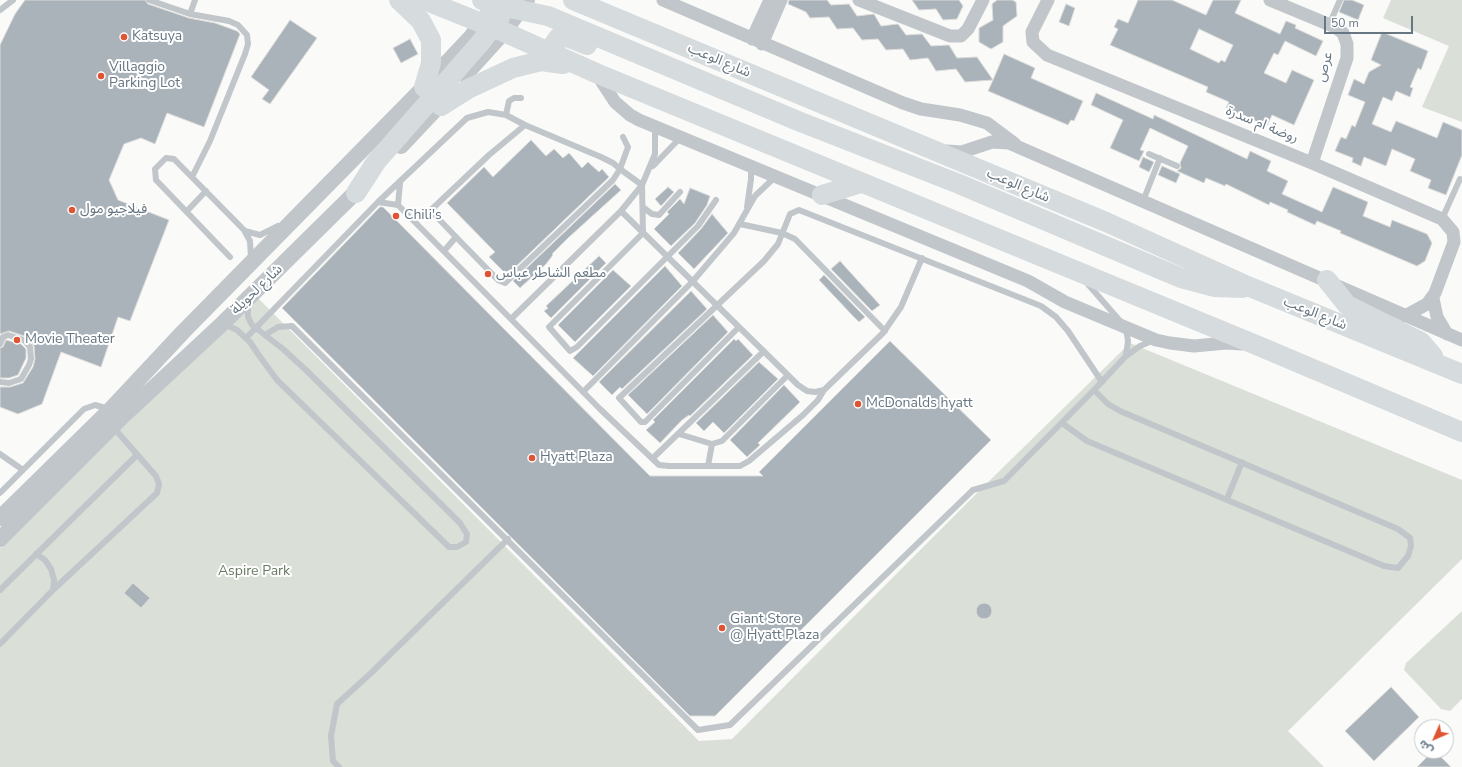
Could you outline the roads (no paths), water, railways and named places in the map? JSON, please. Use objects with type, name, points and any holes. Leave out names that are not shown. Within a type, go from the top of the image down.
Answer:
[{"type":"main road","points":[[399,0],[422,21],[431,40],[431,63],[424,87]]},
{"type":"main road","points":[[424,0],[493,27],[596,73],[861,183],[1072,268],[1462,432]]},
{"type":"main road","name":"شارع الوعب","points":[[573,0],[1106,222],[1250,287],[1462,374]]},
{"type":"main road","points":[[612,0],[638,27]]},
{"type":"main road","points":[[356,193],[376,162],[493,27],[504,21],[508,3],[558,20],[798,120],[960,184],[1197,284],[1215,287],[1250,287]]},
{"type":"main road","points":[[556,54],[553,50],[554,41],[558,38],[567,37],[914,179],[944,184],[960,184]]},
{"type":"main road","points":[[441,106],[482,82],[513,68],[531,62],[550,61],[596,73]]},
{"type":"main road","points":[[822,195],[861,183]]},
{"type":"main road","points":[[1327,280],[1347,305],[1421,342],[1442,365]]},
{"type":"street","points":[[663,0],[903,104],[926,110],[970,117],[995,128],[1018,147]]},
{"type":"street","points":[[757,42],[770,0]]},
{"type":"street","points":[[757,42],[781,0]]},
{"type":"street","points":[[859,0],[950,36],[961,36],[968,29],[983,0]]},
{"type":"street","name":"روضة ام سدرة","points":[[1048,0],[1032,32],[1033,42],[1046,55],[1312,163],[1442,219]]},
{"type":"street","name":"عرص","points":[[1270,0],[1329,25],[1343,33],[1347,44],[1347,58],[1312,163]]},
{"type":"street","name":"شارع لحويلة","points":[[0,518],[111,409],[183,332],[424,87],[471,37],[493,27]]},
{"type":"street","name":"شارع لحويلة","points":[[0,539],[112,426],[223,323],[356,193],[441,106],[462,79],[493,27]]},
{"type":"street","points":[[596,73],[609,94],[622,109],[639,120],[1028,281],[1065,302],[1156,340],[1184,346],[1232,343],[1261,347]]},
{"type":"street","points":[[970,117],[983,131],[983,145]]},
{"type":"street","points":[[930,149],[962,152],[983,145],[1000,142],[1018,147],[1143,200],[1462,340]]},
{"type":"street","points":[[1405,316],[1420,309],[1433,298],[1455,247],[1453,232],[1442,219]]},
{"type":"street","points":[[1433,298],[1436,317],[1447,334]]},
{"type":"street","points":[[183,332],[197,347]]},
{"type":"lane","points":[[0,10],[13,0]]},
{"type":"lane","points":[[149,0],[190,14],[229,21],[238,25],[247,35],[248,44],[210,141],[192,177]]},
{"type":"lane","points":[[190,14],[195,0]]},
{"type":"lane","points":[[1329,25],[1340,0]]},
{"type":"lane","points":[[506,115],[509,101],[514,98],[521,98]]},
{"type":"lane","points":[[246,338],[378,202],[467,118],[483,112],[506,115],[525,125],[601,156],[642,185],[644,208],[643,233],[549,327],[551,331],[570,350],[577,347],[668,257],[698,226],[716,200]]},
{"type":"lane","points":[[525,125],[489,155],[432,209],[433,213],[498,280],[505,283],[613,180],[620,169],[628,147],[623,137]]},
{"type":"lane","points":[[511,319],[621,212],[642,185],[650,170],[656,145],[655,126]]},
{"type":"lane","points":[[650,170],[681,137]]},
{"type":"lane","points":[[1149,154],[1177,166]]},
{"type":"lane","points":[[230,257],[156,180],[154,169],[162,160],[170,157],[174,158],[244,230],[254,235],[260,235],[294,220]]},
{"type":"lane","points":[[1143,200],[1160,158]]},
{"type":"lane","points":[[746,211],[751,179],[750,165]]},
{"type":"lane","points":[[583,392],[693,281],[740,224],[746,211],[759,191],[776,176]]},
{"type":"lane","points":[[1442,219],[1460,179]]},
{"type":"lane","points":[[398,205],[400,182]]},
{"type":"lane","points":[[187,211],[206,191]]},
{"type":"lane","points":[[644,208],[652,214],[659,215],[680,192]]},
{"type":"lane","points":[[378,202],[398,205],[583,392],[659,465],[740,466],[749,461],[818,400],[824,390],[885,331],[901,308],[922,258]]},
{"type":"lane","points":[[739,327],[645,422],[641,422],[619,398],[771,254],[778,244],[790,214],[799,210],[1045,308],[1068,331],[1102,382]]},
{"type":"lane","points":[[621,212],[788,375],[807,391],[815,392],[824,390]]},
{"type":"lane","points":[[740,224],[782,233],[801,244],[885,331]]},
{"type":"lane","points":[[244,230],[251,247],[248,266]]},
{"type":"lane","points":[[444,251],[456,237]]},
{"type":"lane","points":[[1072,268],[1125,327],[1128,341],[1126,356]]},
{"type":"lane","points":[[223,323],[237,330],[246,338],[278,380],[449,547],[457,547],[466,542],[467,534],[460,523],[306,371],[256,328],[248,317],[248,298]]},
{"type":"lane","points":[[265,335],[278,327],[292,326],[508,539],[698,730],[730,725],[973,490],[1004,481],[1126,356],[1140,346],[1156,340]]},
{"type":"lane","points":[[0,344],[3,337],[8,335],[24,340],[30,347],[31,359],[30,365],[21,379],[16,382],[0,382]]},
{"type":"lane","points":[[653,458],[764,351]]},
{"type":"lane","points":[[679,434],[712,444],[722,441],[788,375]]},
{"type":"lane","points":[[1062,423],[1088,441],[1384,566],[1398,568],[1408,556],[1411,546],[1410,538],[1398,529],[1114,408],[1094,390]]},
{"type":"lane","points":[[0,493],[84,409],[95,405],[111,409]]},
{"type":"lane","points":[[0,644],[53,590],[157,492],[158,480],[112,426]]},
{"type":"lane","points":[[708,466],[712,444]]},
{"type":"lane","points":[[0,454],[23,470]]},
{"type":"lane","points":[[0,590],[137,455]]},
{"type":"lane","points":[[1227,499],[1242,462]]},
{"type":"lane","points":[[339,767],[333,761],[331,736],[337,704],[370,674],[508,539]]},
{"type":"lane","points":[[36,554],[45,560],[51,569],[54,580],[53,590]]},
{"type":"place","name":"Katsuya","points":[[124,37]]},
{"type":"place","name":"Villaggio Parking Lot","points":[[101,76]]},
{"type":"place","name":"فيلاجيو مول","points":[[72,210]]},
{"type":"place","name":"Chili's","points":[[396,216]]},
{"type":"place","name":"مطعم الشاطر عباس","points":[[488,274]]},
{"type":"place","name":"Movie Theater","points":[[17,340]]},
{"type":"place","name":"McDonalds hyatt","points":[[858,404]]},
{"type":"place","name":"Hyatt Plaza","points":[[532,458]]},
{"type":"place","name":"Giant Store @ Hyatt Plaza","points":[[722,628]]},
{"type":"park label","name":"Aspire Park","points":[[254,572]]}]
